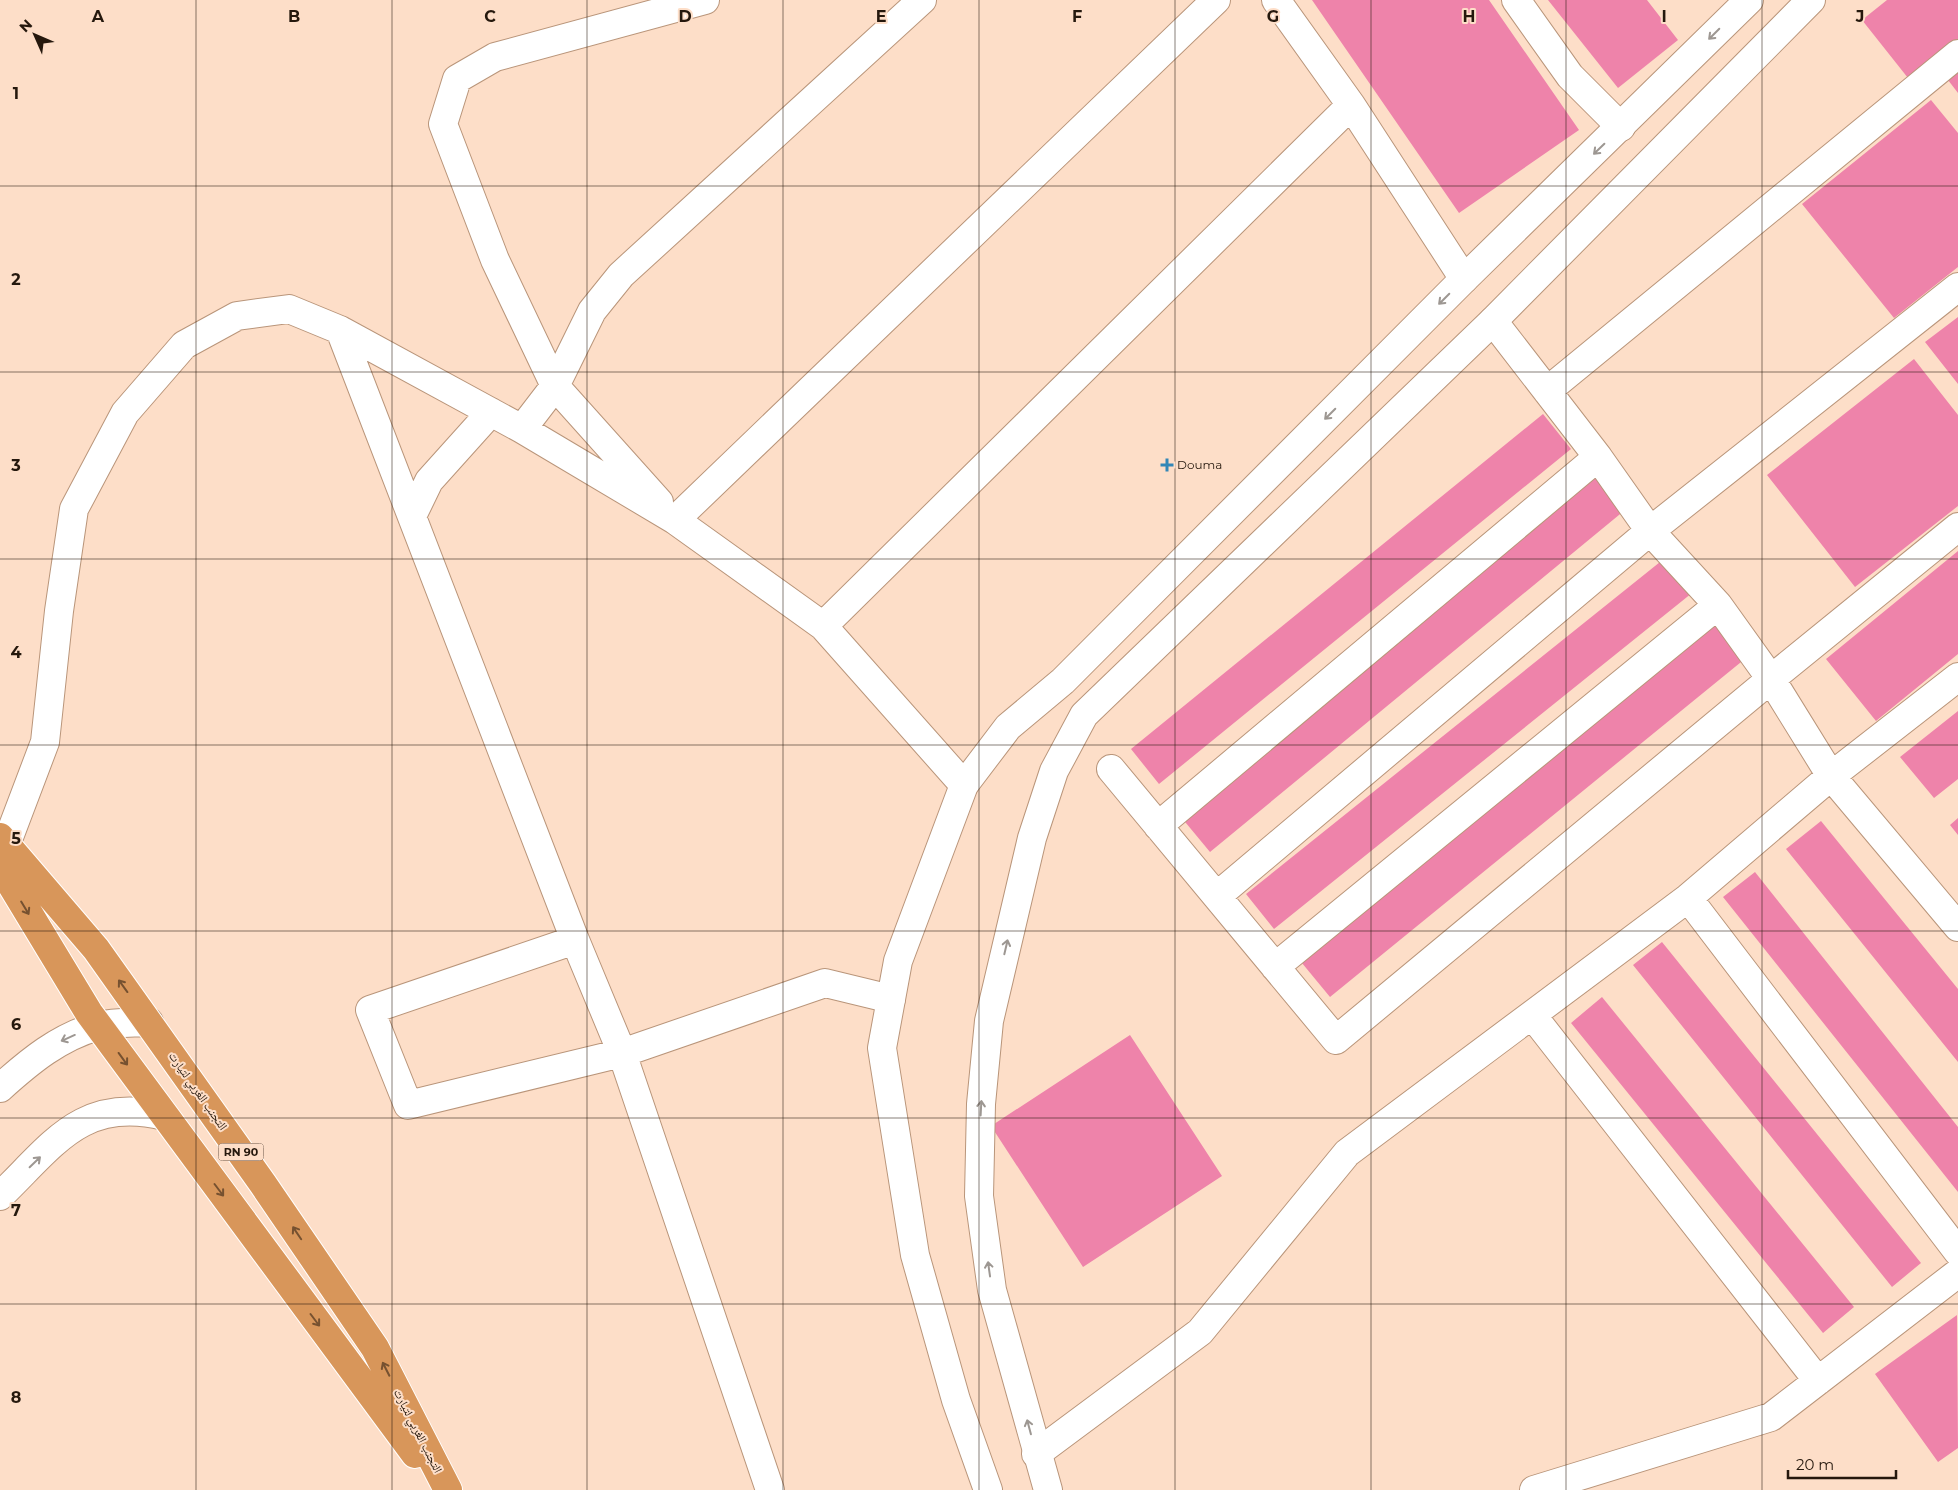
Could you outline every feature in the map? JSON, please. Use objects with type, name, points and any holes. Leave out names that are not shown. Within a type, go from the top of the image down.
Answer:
[{"type":"highway","name":"التجنب الغربي لتيارت","points":[[2,849],[96,949],[149,1022],[375,1348],[448,1490]]},
{"type":"highway","name":"التجنب الغربي لتيارت","points":[[2,849],[89,1013],[442,1490]]},
{"type":"street","points":[[676,520],[555,386],[495,260],[442,124],[457,79],[495,58],[704,0]]},
{"type":"street","points":[[522,429],[555,386],[592,311],[621,275],[922,0]]},
{"type":"street","points":[[676,520],[1216,0]]},
{"type":"street","points":[[1276,0],[1351,106],[1464,279]]},
{"type":"street","points":[[1516,0],[1570,76],[1621,127]]},
{"type":"street","points":[[988,1490],[956,1400],[915,1255],[882,1048],[898,961],[964,786],[1008,727],[1064,681],[1464,279],[1621,127],[1748,0]]},
{"type":"street","points":[[1048,1490],[1036,1454],[992,1290],[979,1196],[981,1104],[989,1021],[1032,838],[1054,772],[1084,715],[1493,321],[1811,0]]},
{"type":"street","points":[[1547,391],[1958,54]]},
{"type":"street","points":[[823,626],[1351,106]]},
{"type":"street","points":[[1217,896],[1650,531],[1958,287]]},
{"type":"street","points":[[2,849],[45,742],[58,611],[74,509],[125,413],[184,345],[237,316],[289,309],[340,330],[491,412],[676,520],[823,626],[964,786]]},
{"type":"street","points":[[1493,321],[1598,457],[1650,531],[1718,605],[1771,679],[1831,776],[1958,927]]},
{"type":"street","points":[[340,330],[575,940],[622,1053],[770,1490]]},
{"type":"street","points":[[412,514],[429,480],[491,412]]},
{"type":"street","points":[[1158,826],[1598,457]]},
{"type":"street","points":[[1111,770],[1336,1040],[1771,679],[1958,527]]},
{"type":"street","points":[[1275,967],[1718,605]]},
{"type":"street","points":[[1036,1454],[1200,1332],[1347,1153],[1688,898],[1831,776],[1958,677]]},
{"type":"street","points":[[1688,898],[1958,1252]]},
{"type":"street","points":[[575,940],[370,1010],[408,1105],[622,1053],[825,983],[891,998]]},
{"type":"street","points":[[1532,1015],[1818,1381]]},
{"type":"street","points":[[0,1088],[36,1056],[66,1038],[99,1026],[149,1022]]},
{"type":"street","points":[[0,1196],[69,1130],[91,1118],[115,1111],[140,1110],[164,1116]]},
{"type":"street","points":[[1534,1490],[1771,1417],[1958,1274]]},
{"type":"building","points":[[1312,0],[1489,0],[1579,130],[1459,213]]},
{"type":"building","points":[[1548,0],[1647,0],[1678,40],[1618,88]]},
{"type":"building","points":[[1887,0],[1958,0],[1958,39],[1908,78],[1862,20]]},
{"type":"building","points":[[1958,72],[1958,93],[1948,80]]},
{"type":"building","points":[[1931,100],[1958,133],[1958,267],[1894,318],[1802,204]]},
{"type":"building","points":[[1958,317],[1958,384],[1925,342]]},
{"type":"building","points":[[1914,359],[1958,415],[1958,506],[1855,587],[1767,475]]},
{"type":"building","points":[[1543,414],[1571,449],[1159,784],[1131,749]]},
{"type":"building","points":[[1596,475],[1625,510],[1210,852],[1181,817]]},
{"type":"building","points":[[1958,551],[1958,654],[1876,721],[1826,659]]},
{"type":"building","points":[[1665,558],[1692,593],[1274,929],[1246,894]]},
{"type":"building","points":[[1714,618],[1746,658],[1330,997],[1297,957]]},
{"type":"building","points":[[1958,711],[1958,779],[1934,798],[1900,757]]},
{"type":"building","points":[[1958,818],[1958,835],[1950,825]]},
{"type":"building","points":[[1821,821],[1958,989],[1958,1062],[1786,849]]},
{"type":"building","points":[[1755,872],[1958,1127],[1958,1192],[1723,897]]},
{"type":"building","points":[[1662,942],[1921,1263],[1892,1287],[1633,965]]},
{"type":"building","points":[[1602,997],[1854,1307],[1823,1333],[1571,1023]]},
{"type":"building","points":[[1130,1035],[1222,1176],[1083,1267],[991,1126]]},
{"type":"building","points":[[1957,1315],[1958,1448],[1938,1462],[1875,1374]]},
{"type":"place","name":"Douma","points":[[1167,465]]}]
